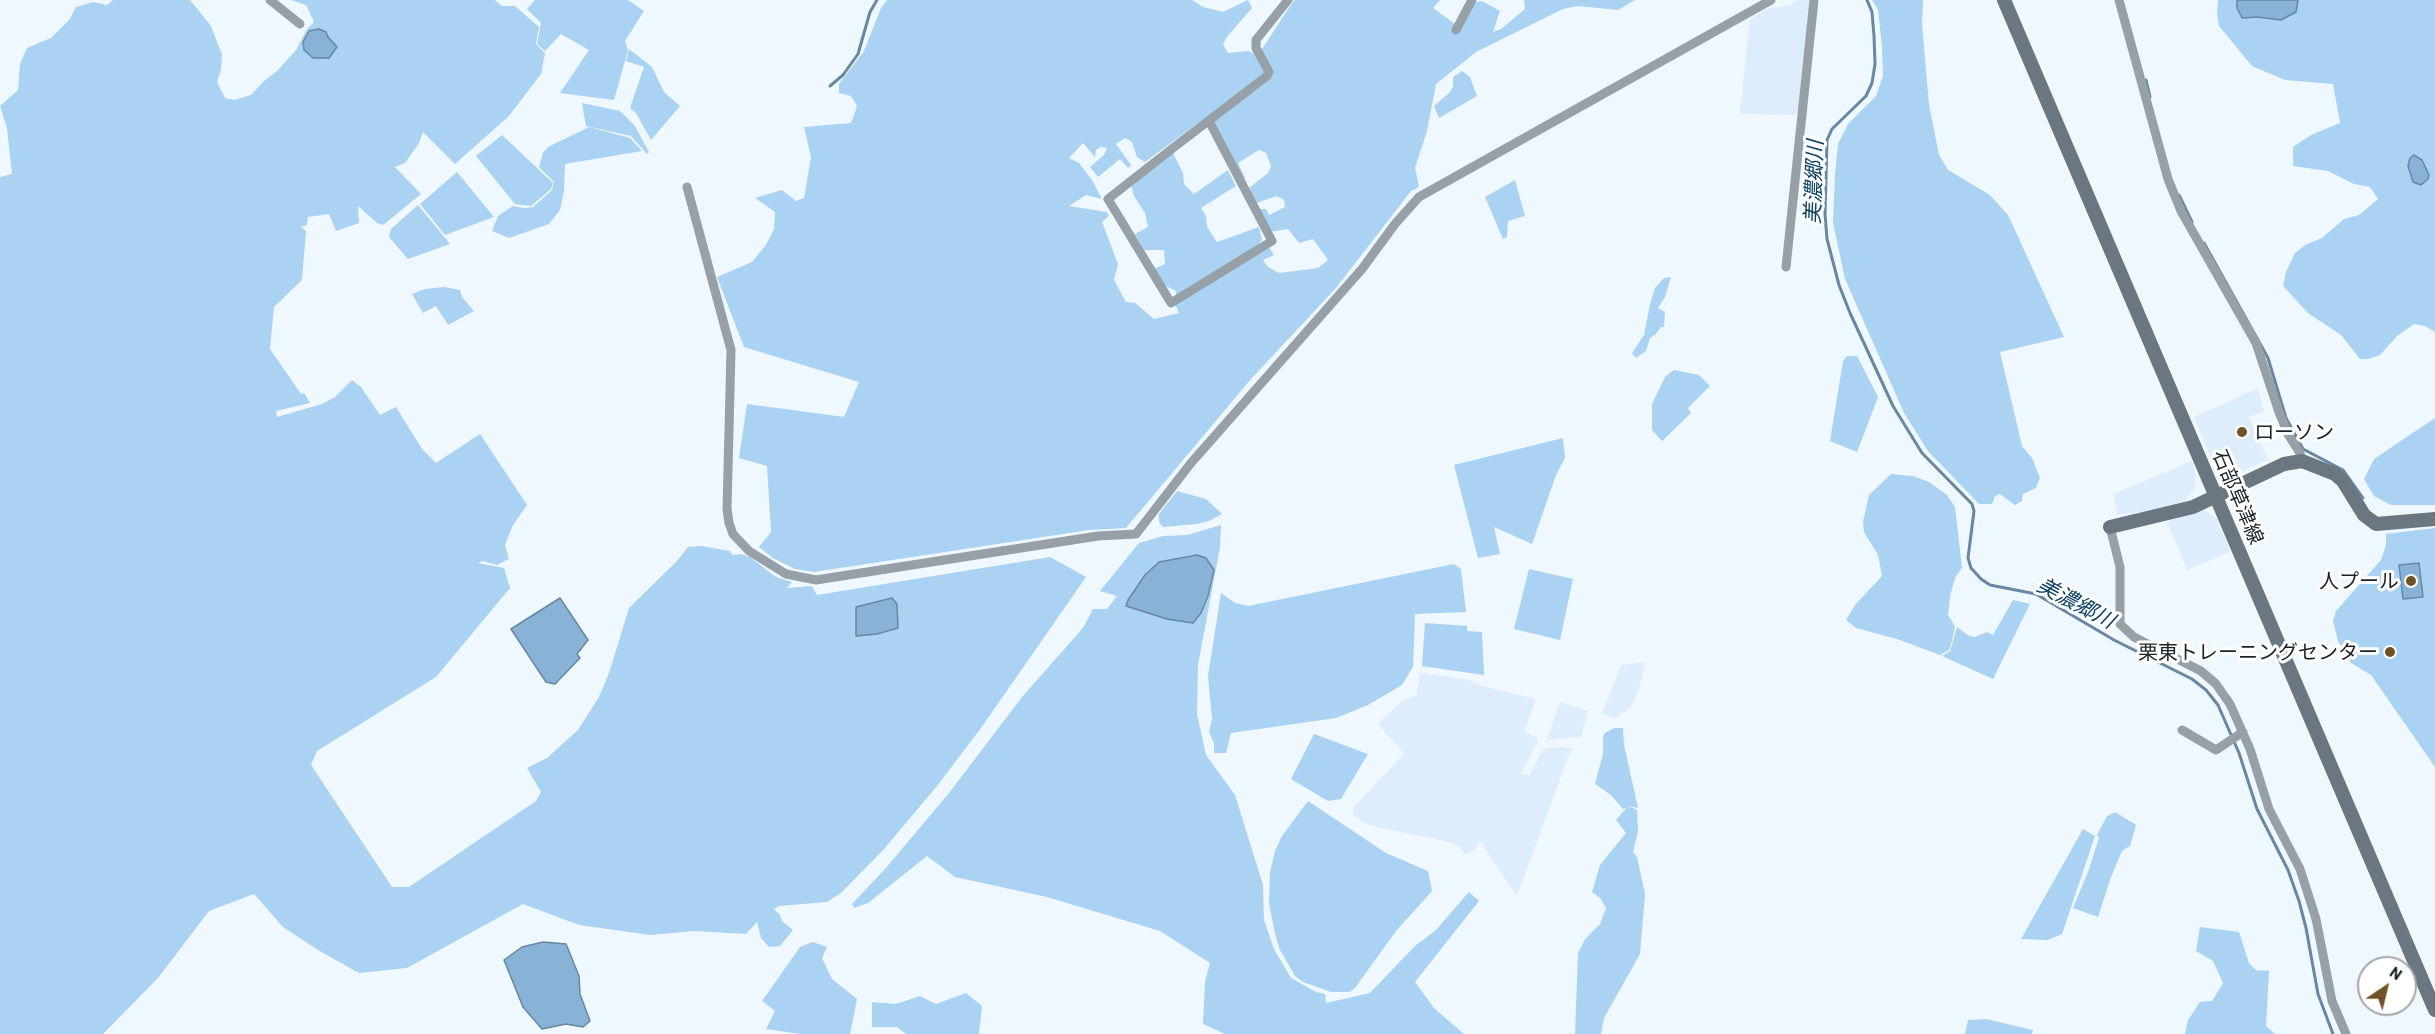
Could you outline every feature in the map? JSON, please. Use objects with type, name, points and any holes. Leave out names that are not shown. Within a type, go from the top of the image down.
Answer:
[{"type":"main road","name":"石部草津線","points":[[2004,0],[2430,986],[2435,1010]]},
{"type":"main road","points":[[2110,527],[2193,507],[2284,464],[2302,461],[2336,474],[2364,514],[2376,524],[2435,519]]},
{"type":"street","points":[[270,0],[300,24]]},
{"type":"street","points":[[1209,121],[1272,241],[1170,303],[1108,199],[1267,76],[1269,72],[1256,48],[1256,40],[1288,0]]},
{"type":"street","points":[[1456,30],[1472,0]]},
{"type":"street","points":[[687,187],[731,350],[727,508],[733,534],[749,551],[786,574],[816,580],[1098,536],[1136,534],[1191,463],[1362,269],[1395,224],[1419,197],[1771,0]]},
{"type":"street","points":[[1786,267],[1814,0]]},
{"type":"street","points":[[2119,0],[2168,179],[2181,211],[2256,343],[2279,412],[2302,461]]},
{"type":"street","points":[[2110,527],[2121,581],[2116,626],[2201,671],[2216,684],[2230,704],[2240,734],[2250,749],[2269,809],[2300,869],[2316,919],[2332,1001],[2346,1034]]},
{"type":"street","points":[[2182,730],[2216,750],[2240,734]]},
{"type":"shaded area","points":[[113,0],[190,0],[211,26],[222,55],[217,82],[225,98],[234,100],[251,95],[278,70],[296,50],[307,29],[314,22],[306,5],[291,0],[495,0],[502,6],[515,6],[539,27],[536,44],[545,53],[541,74],[509,116],[455,164],[423,132],[419,143],[405,163],[395,167],[421,194],[383,225],[377,223],[358,206],[359,223],[336,231],[329,214],[308,217],[307,225],[301,227],[306,231],[302,280],[274,307],[270,349],[301,394],[304,393],[310,403],[276,411],[277,417],[322,404],[335,397],[352,380],[361,387],[380,415],[396,407],[422,449],[436,463],[480,434],[527,505],[513,525],[505,545],[509,559],[497,565],[482,561],[478,563],[504,568],[510,588],[436,677],[317,751],[311,765],[392,887],[409,887],[536,801],[541,792],[527,768],[547,758],[578,730],[599,697],[609,673],[629,608],[676,562],[688,547],[701,546],[730,551],[732,555],[741,554],[750,557],[776,577],[792,582],[787,588],[812,586],[817,595],[1050,557],[1086,577],[981,728],[937,786],[884,849],[841,893],[827,902],[779,906],[774,909],[782,921],[793,930],[780,946],[769,947],[761,938],[757,922],[746,934],[695,931],[650,935],[579,925],[523,904],[407,968],[359,973],[283,927],[254,894],[209,911],[158,978],[103,1034],[0,1034],[0,177],[12,174],[7,128],[0,106],[18,90],[20,64],[27,48],[51,38],[70,19],[76,7],[93,2],[107,5]]},
{"type":"shaded area","points":[[535,0],[628,0],[644,11],[625,41],[628,50],[614,100],[560,93],[589,50],[561,34],[545,51],[537,44],[541,23],[527,9]]},
{"type":"shaded area","points":[[887,0],[1192,0],[1203,7],[1223,12],[1248,0],[1252,8],[1226,38],[1223,45],[1228,53],[1248,51],[1258,55],[1294,0],[1440,0],[1433,8],[1455,24],[1473,3],[1482,1],[1500,11],[1493,32],[1501,29],[1525,9],[1524,0],[1635,0],[1618,10],[1578,6],[1563,9],[1476,52],[1436,84],[1427,131],[1415,168],[1419,187],[1411,191],[1336,288],[1251,379],[1126,528],[1089,530],[814,572],[795,569],[773,558],[759,547],[771,532],[767,466],[739,458],[747,404],[844,417],[859,382],[744,347],[717,277],[752,262],[766,245],[774,229],[775,212],[755,198],[782,190],[796,201],[804,198],[811,157],[804,127],[851,123],[857,106],[851,96],[839,93],[839,84],[864,51],[881,8]],"holes":[[[1209,115],[1242,180],[1245,178],[1238,163],[1259,150],[1266,153],[1271,166],[1268,173],[1249,188],[1256,203],[1277,196],[1284,200],[1285,207],[1269,215],[1266,209],[1258,209],[1270,232],[1288,229],[1299,243],[1313,239],[1328,260],[1318,268],[1279,273],[1268,267],[1263,260],[1274,255],[1269,247],[1254,249],[1262,240],[1259,227],[1217,242],[1207,227],[1206,216],[1201,208],[1236,186],[1228,170],[1194,194],[1184,184],[1183,173],[1173,153],[1131,184],[1134,196],[1145,213],[1148,227],[1135,234],[1144,250],[1164,250],[1165,264],[1154,269],[1164,285],[1176,291],[1175,304],[1179,313],[1154,319],[1135,303],[1126,302],[1114,280],[1118,264],[1102,222],[1109,216],[1107,212],[1069,206],[1086,195],[1102,199],[1092,180],[1079,163],[1069,158],[1083,143],[1095,157],[1096,150],[1101,147],[1107,148],[1104,155],[1090,167],[1098,177],[1120,159],[1128,168],[1131,165],[1116,144],[1125,138],[1132,142],[1137,157],[1145,162]]]},
{"type":"shaded area","points":[[1798,0],[1810,0],[1798,111],[1794,115],[1743,114],[1740,111],[1750,19],[1769,8],[1788,6]]},
{"type":"shaded area","points":[[1872,0],[1923,0],[1922,24],[1929,105],[1939,155],[1948,170],[1990,195],[2008,215],[2064,337],[2000,352],[2022,446],[2032,458],[2040,478],[2036,488],[2023,494],[2022,501],[2015,505],[2000,494],[1995,496],[1992,504],[1979,504],[1928,451],[1904,413],[1845,279],[1833,223],[1835,174],[1838,144],[1848,124],[1876,96],[1883,76],[1878,10]]},
{"type":"shaded area","points":[[2218,0],[2435,0],[2435,332],[2425,326],[2414,324],[2397,336],[2380,355],[2360,359],[2341,335],[2308,313],[2283,286],[2286,272],[2295,253],[2305,245],[2322,238],[2344,219],[2359,215],[2378,199],[2370,187],[2354,184],[2328,171],[2293,166],[2293,147],[2311,135],[2340,123],[2333,84],[2285,80],[2252,66],[2219,26]]},
{"type":"shaded area","points":[[2237,0],[2298,0],[2296,12],[2281,20],[2242,18],[2237,8]]},
{"type":"shaded area","points":[[319,29],[326,32],[337,47],[329,58],[313,58],[304,50],[303,42],[309,31]]},
{"type":"shaded area","points":[[629,49],[652,67],[664,92],[680,106],[651,140],[636,113],[630,108],[644,67],[626,61]]},
{"type":"shaded area","points":[[1462,71],[1470,77],[1477,96],[1439,118],[1434,106],[1449,93],[1453,87],[1453,77]]},
{"type":"shaded area","points":[[582,103],[620,111],[635,126],[649,152],[647,154],[631,136],[586,126]]},
{"type":"shaded area","points":[[589,127],[630,138],[642,151],[565,164],[564,191],[560,210],[549,224],[509,238],[492,231],[498,216],[513,206],[533,207],[552,190],[554,182],[539,167],[543,153],[548,147]]},
{"type":"shaded area","points":[[502,135],[553,183],[551,189],[531,206],[515,204],[476,156]]},
{"type":"shaded area","points":[[2414,155],[2422,160],[2429,175],[2421,185],[2413,182],[2408,166],[2410,158]]},
{"type":"shaded area","points":[[457,172],[494,217],[445,235],[420,204]]},
{"type":"shaded area","points":[[1515,180],[1525,216],[1508,221],[1507,237],[1503,239],[1485,197]]},
{"type":"shaded area","points":[[418,205],[450,244],[408,259],[389,237],[391,229]]},
{"type":"shaded area","points":[[1671,277],[1665,297],[1658,308],[1665,312],[1664,327],[1661,327],[1650,338],[1646,351],[1636,358],[1632,353],[1644,335],[1655,288],[1664,278]]},
{"type":"shaded area","points":[[444,287],[460,290],[462,297],[474,311],[448,325],[436,306],[423,313],[412,294],[425,289]]},
{"type":"shaded area","points":[[1847,356],[1857,356],[1878,397],[1857,452],[1830,441],[1843,361]]},
{"type":"shaded area","points":[[1674,370],[1699,375],[1710,386],[1688,408],[1691,413],[1662,441],[1652,430],[1652,404],[1665,377]]},
{"type":"shaded area","points":[[2258,388],[2264,411],[2249,417],[2268,459],[2231,477],[2225,476],[2211,458],[2194,417]]},
{"type":"shaded area","points":[[2435,418],[2435,505],[2391,505],[2374,496],[2364,479],[2374,459]]},
{"type":"shaded area","points":[[1563,438],[1565,458],[1556,475],[1532,544],[1494,527],[1500,554],[1478,558],[1454,465]]},
{"type":"shaded area","points":[[2192,461],[2196,474],[2195,488],[2185,501],[2148,511],[2118,515],[2113,494]]},
{"type":"shaded area","points":[[1891,474],[1913,476],[1929,482],[1947,495],[1955,507],[1962,568],[1955,578],[1950,596],[1948,615],[1955,626],[1952,641],[1949,650],[1940,655],[1897,639],[1856,628],[1846,620],[1855,605],[1882,576],[1878,555],[1864,532],[1863,522],[1869,495]]},
{"type":"shaded area","points":[[1177,491],[1206,499],[1222,514],[1209,521],[1196,524],[1163,527],[1159,522],[1159,514]]},
{"type":"shaded area","points":[[2202,508],[2217,519],[2230,552],[2187,570],[2167,522]]},
{"type":"shaded area","points":[[1221,525],[1220,547],[1198,665],[1197,714],[1206,755],[1235,795],[1263,885],[1264,920],[1274,949],[1291,978],[1316,992],[1325,994],[1326,1003],[1370,993],[1415,946],[1436,930],[1469,892],[1479,901],[1415,982],[1434,1008],[1464,1034],[1225,1034],[1203,1024],[1205,982],[1210,963],[1160,931],[1047,897],[955,877],[927,856],[868,903],[854,908],[852,904],[885,869],[949,793],[1022,697],[1083,628],[1093,609],[1107,609],[1117,596],[1100,591],[1139,543],[1163,536],[1187,535]]},
{"type":"shaded area","name":"栗東トレーニングセンター","points":[[2435,528],[2435,767],[2371,675],[2351,663],[2338,641],[2333,621],[2336,611],[2381,560],[2386,545],[2386,534]]},
{"type":"shaded area","points":[[1197,555],[1206,558],[1214,570],[1208,596],[1201,613],[1193,623],[1167,619],[1126,606],[1145,575],[1159,562]]},
{"type":"shaded area","name":"人プール","points":[[2419,563],[2423,597],[2403,599],[2399,565]]},
{"type":"shaded area","points":[[1454,564],[1461,569],[1466,612],[1415,614],[1413,667],[1402,685],[1368,705],[1336,718],[1231,733],[1226,753],[1214,753],[1214,743],[1209,732],[1212,719],[1208,676],[1221,593],[1235,603],[1248,606]]},
{"type":"shaded area","points":[[1529,569],[1573,579],[1560,640],[1514,629]]},
{"type":"shaded area","points":[[560,598],[588,640],[577,654],[580,658],[555,684],[546,682],[511,629]]},
{"type":"shaded area","points":[[892,598],[897,604],[898,628],[877,634],[856,636],[856,607]]},
{"type":"shaded area","points":[[2013,600],[2030,604],[1993,679],[1942,656],[1950,651],[1957,627],[1969,636],[1975,637],[1987,632],[1993,635]]},
{"type":"shaded area","points":[[1425,623],[1467,626],[1467,631],[1482,632],[1484,675],[1422,666]]},
{"type":"shaded area","points":[[1645,662],[1639,690],[1630,708],[1615,718],[1602,714],[1621,665]]},
{"type":"shaded area","points":[[1420,673],[1466,679],[1482,686],[1536,699],[1524,732],[1538,738],[1538,741],[1521,774],[1529,776],[1541,752],[1547,748],[1573,749],[1517,896],[1480,841],[1475,850],[1465,855],[1460,847],[1453,843],[1368,825],[1352,814],[1354,807],[1404,754],[1378,724],[1401,702],[1417,695]]},
{"type":"shaded area","points":[[1560,702],[1588,711],[1581,737],[1547,740]]},
{"type":"shaded area","points":[[1614,728],[1623,728],[1624,745],[1638,808],[1628,806],[1637,810],[1638,831],[1633,852],[1637,857],[1645,894],[1640,954],[1604,1018],[1601,1034],[1575,1034],[1578,953],[1585,939],[1600,924],[1606,908],[1600,898],[1592,892],[1600,865],[1626,833],[1616,820],[1627,807],[1623,809],[1611,795],[1595,784],[1603,754],[1603,737],[1605,733]]},
{"type":"shaded area","points":[[1314,734],[1368,754],[1341,799],[1328,801],[1291,779]]},
{"type":"shaded area","points":[[1308,801],[1386,853],[1428,871],[1432,891],[1396,931],[1355,988],[1349,992],[1331,992],[1303,982],[1295,976],[1279,948],[1275,933],[1269,904],[1270,872],[1275,851],[1282,836]]},
{"type":"shaded area","points":[[2115,812],[2136,825],[2130,846],[2122,851],[2111,877],[2098,917],[2073,908],[2088,872],[2099,838],[2097,835],[2107,816]]},
{"type":"shaded area","points":[[2083,829],[2095,836],[2062,934],[2048,940],[2021,939]]},
{"type":"shaded area","points":[[2200,927],[2239,932],[2249,963],[2256,970],[2269,971],[2266,1026],[2275,1034],[2185,1034],[2188,1020],[2200,1002],[2212,1001],[2223,983],[2213,961],[2196,951]]},
{"type":"shaded area","points":[[543,942],[566,944],[579,976],[580,994],[590,1021],[583,1027],[566,1024],[542,1029],[523,1007],[504,960],[522,947]]},
{"type":"shaded area","points":[[813,942],[827,947],[822,958],[832,979],[857,999],[850,1034],[800,1034],[766,1029],[775,1011],[762,1001],[800,947]]},
{"type":"shaded area","points":[[966,993],[982,1006],[979,1034],[906,1034],[897,1027],[872,1027],[872,1002],[896,1004],[920,996],[936,1004]]},
{"type":"shaded area","points":[[1986,1019],[2033,1030],[2032,1034],[1965,1034],[1968,1020]]},
{"type":"waterway","points":[[830,86],[843,75],[858,54],[870,12],[877,0]]},
{"type":"waterway","name":"美濃郷川","points":[[1867,0],[1872,12],[1874,36],[1875,64],[1872,83],[1866,96],[1832,129],[1827,140],[1825,214],[1827,239],[1839,285],[1850,313],[1893,406],[1922,453],[1972,504],[1974,511],[1968,558],[1971,568],[1981,579],[1990,585],[2036,594],[2114,640],[2192,679],[2206,690],[2218,705],[2239,753],[2257,809],[2288,870],[2299,901],[2318,994],[2333,1034]]},
{"type":"waterway","points":[[2146,80],[2150,97]]},
{"type":"waterway","points":[[2179,195],[2192,222]]},
{"type":"waterway","points":[[2204,243],[2268,358],[2286,418],[2303,449],[2343,470],[2363,498]]},
{"type":"place","name":"ローソン","points":[[2242,432]]},
{"type":"place","name":"人プール","points":[[2411,581]]},
{"type":"place","name":"栗東トレーニングセンター","points":[[2390,652]]}]
